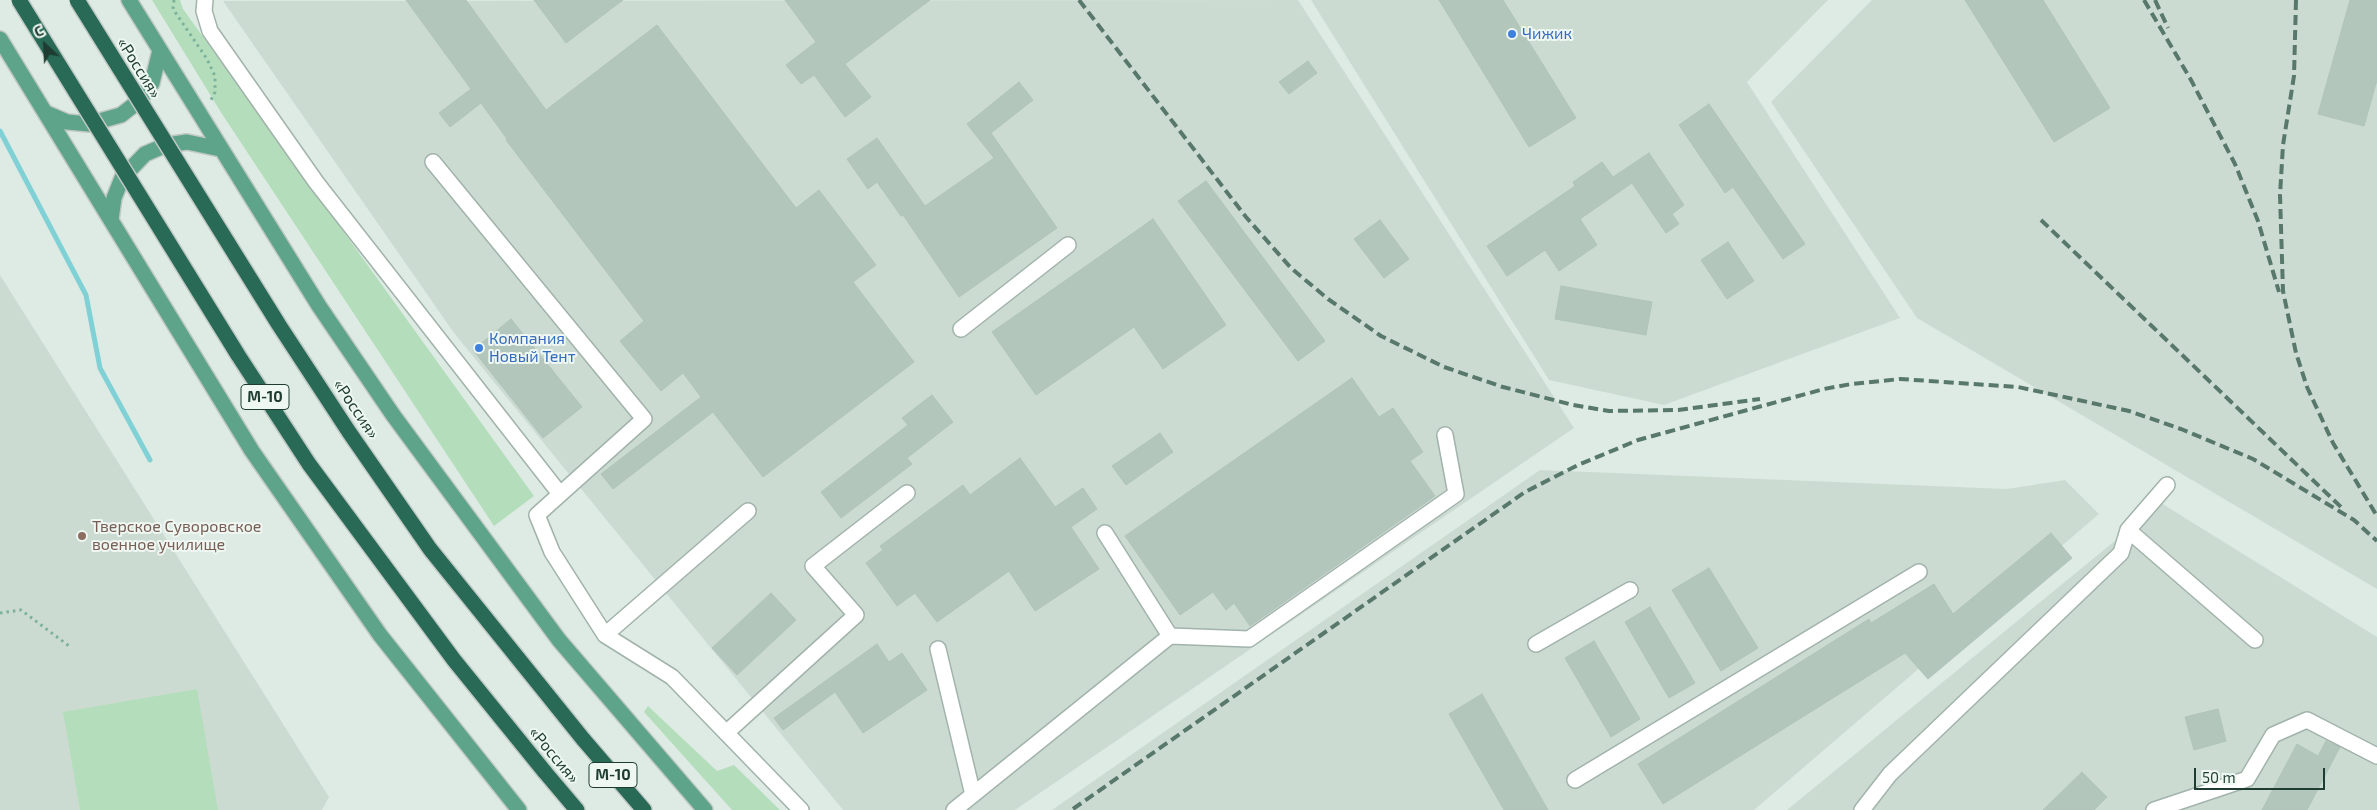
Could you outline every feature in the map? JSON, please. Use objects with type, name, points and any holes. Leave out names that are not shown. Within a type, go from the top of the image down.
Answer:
[{"type":"highway","name":"«Россия»","points":[[19,0],[233,346],[309,464],[454,660],[577,810]]},
{"type":"highway","name":"«Россия»","points":[[77,0],[279,325],[349,432],[430,549],[583,739],[644,810]]},
{"type":"main road","points":[[129,0],[319,306],[393,415],[559,640],[705,810]]},
{"type":"main road","points":[[0,39],[252,451],[380,635],[519,810]]},
{"type":"main road","points":[[46,113],[67,122],[89,124],[121,115],[139,101],[152,83],[160,50]]},
{"type":"main road","points":[[111,220],[114,198],[120,182],[129,169],[145,154],[166,145],[182,142],[198,142],[220,149]]},
{"type":"lane","points":[[205,0],[204,11],[210,31],[316,182],[560,494]]},
{"type":"lane","points":[[433,162],[644,419],[537,515],[552,552],[605,635],[672,677],[801,810]]},
{"type":"lane","points":[[960,329],[1068,245]]},
{"type":"lane","points":[[954,810],[1170,636],[1249,638],[1456,494],[1445,435]]},
{"type":"lane","points":[[1862,810],[1890,774],[2121,553],[2128,530],[2167,485]]},
{"type":"lane","points":[[726,733],[856,615],[813,566],[907,493]]},
{"type":"lane","points":[[605,635],[748,511]]},
{"type":"lane","points":[[2128,530],[2255,640]]},
{"type":"lane","points":[[1105,533],[1170,636]]},
{"type":"lane","points":[[1575,780],[1919,572]]},
{"type":"lane","points":[[1536,644],[1630,590]]},
{"type":"lane","points":[[938,648],[973,795]]},
{"type":"lane","points":[[2154,810],[2247,779],[2273,735],[2307,720],[2377,756]]},
{"type":"path","points":[[174,0],[173,9],[207,59],[214,76],[215,92],[210,103],[205,95]]},
{"type":"path","points":[[0,614],[21,610],[69,646]]},
{"type":"shaded area","points":[[1298,0],[1574,428],[1015,810],[843,810],[454,333],[223,1]]},
{"type":"shaded area","points":[[1311,0],[1828,0],[1747,82],[1900,318],[1664,405],[1549,380]]},
{"type":"shaded area","points":[[1872,0],[2377,0],[2377,589],[1917,318],[1771,102]]},
{"type":"shaded area","name":"Тверское Суворовское военное училище","points":[[0,275],[329,797],[322,810],[0,810]]},
{"type":"shaded area","points":[[1540,470],[2007,489],[2065,480],[2099,514],[1754,810],[1052,810]]},
{"type":"shaded area","points":[[2161,503],[2377,637],[2377,810],[1787,810]]},
{"type":"green space","points":[[152,0],[180,0],[183,9],[534,496],[494,526],[222,114]]},
{"type":"green space","points":[[197,689],[218,810],[80,810],[63,712]]},
{"type":"green space","points":[[648,706],[717,771],[734,765],[780,810],[732,810],[644,712]]},
{"type":"building","points":[[406,0],[466,0],[546,110],[657,25],[796,208],[819,190],[876,265],[853,282],[914,362],[763,477],[713,412],[613,489],[601,474],[701,397],[683,373],[661,391],[620,341],[644,321],[506,140],[481,103],[450,127],[439,113],[471,89]]},
{"type":"building","points":[[534,0],[623,0],[566,43]]},
{"type":"building","points":[[785,0],[930,0],[845,64],[871,97],[845,117],[814,75],[801,84],[786,65],[816,42]]},
{"type":"building","points":[[1439,0],[1503,0],[1576,118],[1529,147]]},
{"type":"building","points":[[1965,0],[2043,0],[2110,108],[2054,142]]},
{"type":"building","points":[[2350,0],[2377,0],[2377,80],[2364,126],[2318,114]]},
{"type":"building","points":[[1308,61],[1317,73],[1289,94],[1279,82]]},
{"type":"building","points":[[1019,82],[1033,100],[991,133],[1057,228],[959,297],[903,215],[901,216],[877,182],[868,189],[847,159],[877,138],[925,206],[994,158],[967,124]]},
{"type":"building","points":[[1709,104],[1805,244],[1783,259],[1733,187],[1725,193],[1679,125]]},
{"type":"building","points":[[1649,153],[1684,205],[1672,214],[1679,224],[1666,233],[1632,183],[1580,219],[1597,245],[1559,271],[1545,250],[1507,276],[1487,246],[1575,186],[1573,182],[1602,162],[1613,177]]},
{"type":"building","points":[[1206,181],[1325,341],[1298,361],[1178,201]]},
{"type":"building","points":[[1153,219],[1226,325],[1163,369],[1134,327],[1036,395],[992,332]]},
{"type":"building","points":[[1380,220],[1409,259],[1384,278],[1354,239]]},
{"type":"building","points":[[1728,242],[1754,281],[1727,299],[1701,260]]},
{"type":"building","points":[[1561,286],[1652,302],[1646,335],[1555,319]]},
{"type":"building","points":[[511,319],[582,407],[543,438],[473,350]]},
{"type":"building","points":[[1352,378],[1379,417],[1393,408],[1423,452],[1410,461],[1435,496],[1250,626],[1234,603],[1226,610],[1213,592],[1180,615],[1125,536]]},
{"type":"building","points":[[932,395],[953,422],[907,458],[912,464],[841,518],[821,492],[908,425],[902,418]]},
{"type":"building","points":[[1160,433],[1173,452],[1126,485],[1112,466]]},
{"type":"building","points":[[1020,458],[1055,507],[1083,488],[1097,509],[1071,527],[1099,569],[1035,611],[1009,571],[937,622],[915,593],[897,606],[866,563],[883,550],[880,546],[963,485],[970,495]]},
{"type":"building","points":[[2051,533],[2072,558],[1928,679],[1905,653],[1663,804],[1638,764],[1869,619],[1871,623],[1934,584],[1953,614]]},
{"type":"building","points":[[1709,568],[1758,648],[1721,671],[1672,590]]},
{"type":"building","points":[[771,593],[796,620],[737,675],[712,648]]},
{"type":"building","points":[[1650,607],[1695,683],[1669,698],[1625,622]]},
{"type":"building","points":[[1594,641],[1640,719],[1611,737],[1565,658]]},
{"type":"building","points":[[877,644],[889,662],[902,653],[927,690],[863,733],[835,692],[783,730],[774,718]]},
{"type":"building","points":[[1482,694],[1548,810],[1504,810],[1449,714]]},
{"type":"building","points":[[2218,709],[2226,741],[2194,750],[2185,717]]},
{"type":"building","points":[[2326,741],[2340,747],[2307,810],[2262,810],[2297,744],[2318,756]]},
{"type":"building","points":[[2082,772],[2107,797],[2094,810],[2043,810]]},
{"type":"waterway","points":[[0,131],[86,295],[100,368],[150,460]]},
{"type":"railway","points":[[1079,0],[1246,217],[1291,268],[1328,299],[1381,336],[1444,367],[1503,387],[1573,405],[1609,411],[1678,410],[1760,399]]},
{"type":"railway","points":[[2144,0],[2191,80],[2235,164],[2258,221],[2279,292]]},
{"type":"railway","points":[[2155,0],[2168,28]]},
{"type":"railway","points":[[2296,0],[2294,76],[2283,145],[2280,195],[2283,291],[2296,353],[2307,387],[2333,443],[2377,516]]},
{"type":"railway","points":[[2041,220],[2341,507]]},
{"type":"railway","points":[[1073,809],[1525,492],[1578,465],[1638,440],[1824,389],[1900,379],[2018,387],[2129,411],[2181,429],[2253,459],[2354,520],[2377,541]]},
{"type":"place","name":"Чижик","points":[[1512,34]]},
{"type":"place","name":"Компания Новый Тент","points":[[479,348]]},
{"type":"place","name":"Тверское Суворовское военное училище","points":[[82,536]]}]
